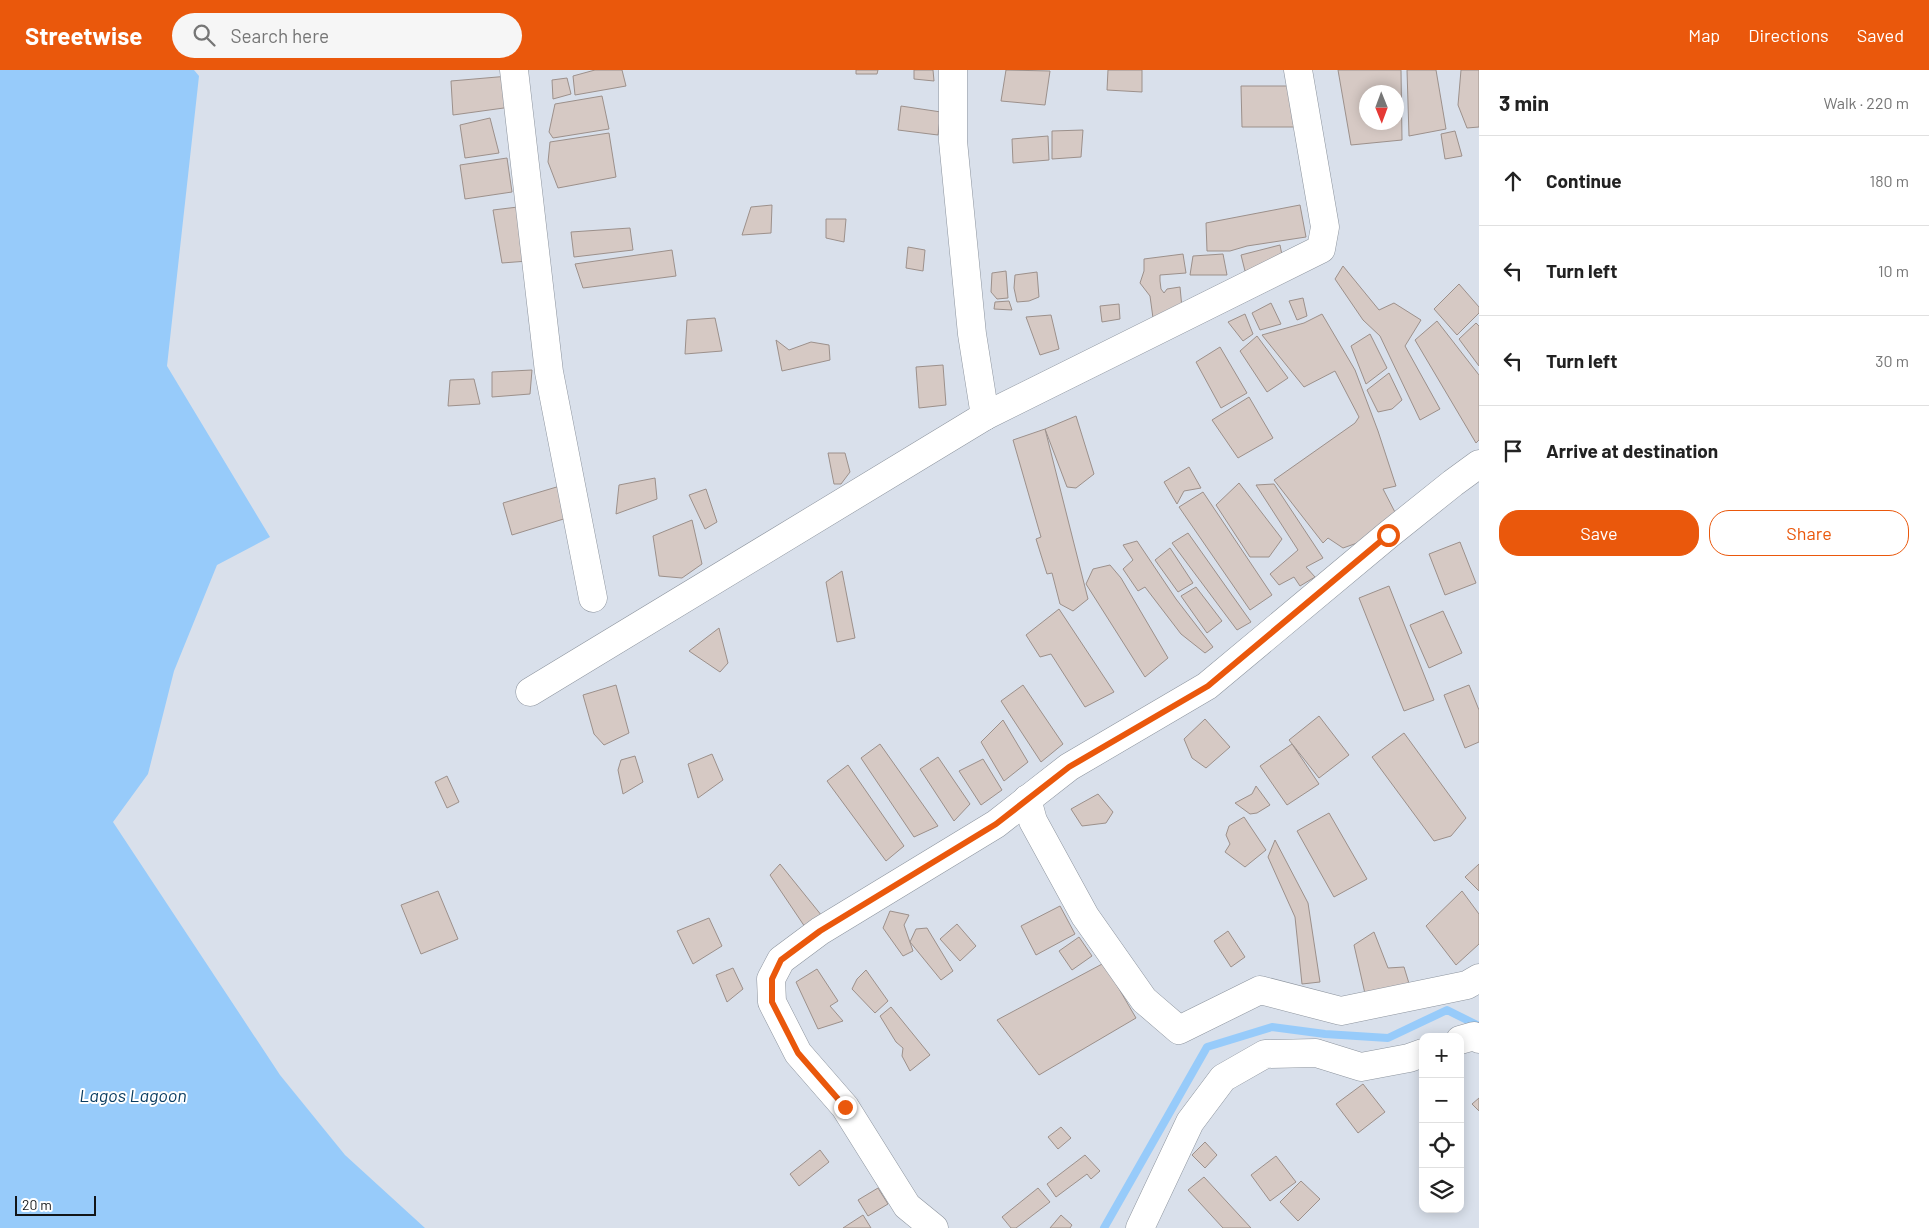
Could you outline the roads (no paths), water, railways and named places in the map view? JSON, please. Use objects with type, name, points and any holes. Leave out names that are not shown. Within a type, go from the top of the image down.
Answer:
[{"type":"street","points":[[514,70],[549,372],[592,598]]},
{"type":"street","points":[[953,70],[953,142],[972,334],[985,416]]},
{"type":"street","points":[[530,692],[985,416],[1320,249],[1325,227],[1298,70]]},
{"type":"street","points":[[934,1228],[907,1206],[845,1107],[798,1053],[772,1002],[772,979],[781,960],[820,931],[996,824],[1069,767],[1208,686],[1388,535],[1479,464]]},
{"type":"street","points":[[1027,799],[1033,821],[1085,916],[1144,1000],[1179,1030],[1260,990],[1342,1011],[1473,982]]},
{"type":"street","points":[[1464,1039],[1474,1036],[1479,1039]]},
{"type":"street","points":[[1140,1228],[1190,1122],[1223,1078],[1266,1054],[1316,1053],[1361,1067],[1419,1054]]},
{"type":"water","name":"Lagos Lagoon","points":[[0,70],[194,70],[199,76],[167,366],[270,537],[217,565],[174,671],[148,774],[113,822],[280,1075],[345,1155],[425,1228],[0,1228]]},
{"type":"waterway","points":[[1104,1228],[1207,1047],[1272,1027],[1325,1034],[1388,1038],[1447,1010],[1479,1026]]}]
